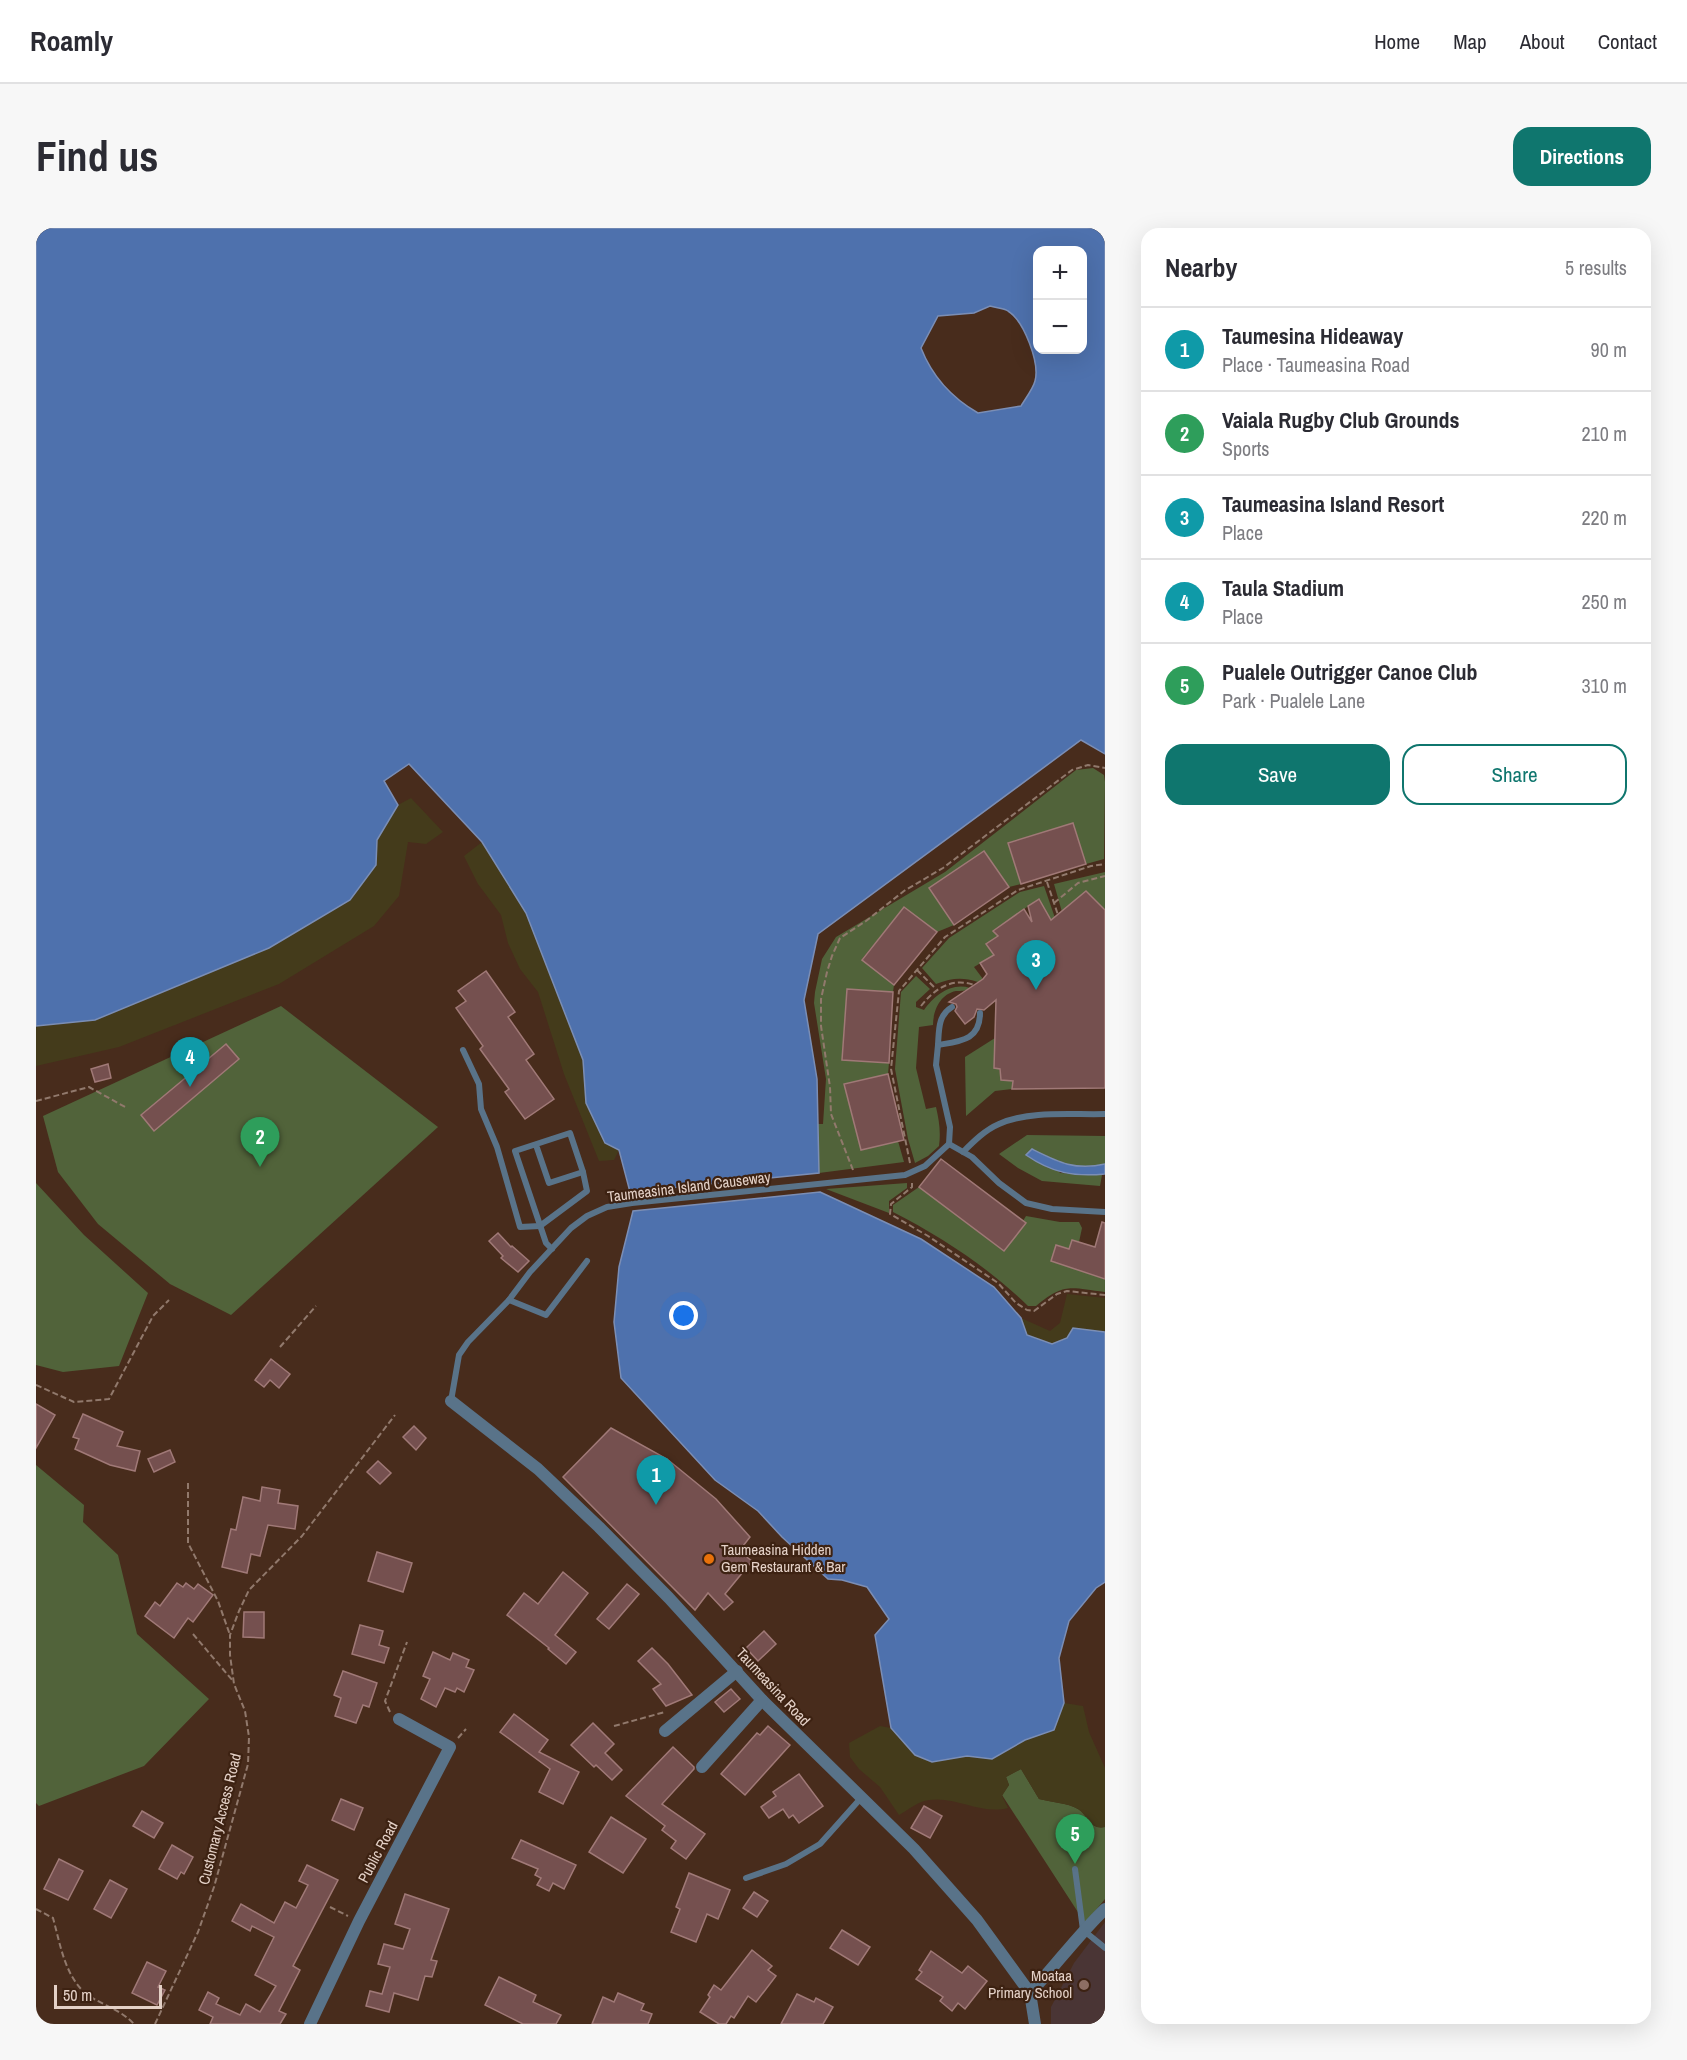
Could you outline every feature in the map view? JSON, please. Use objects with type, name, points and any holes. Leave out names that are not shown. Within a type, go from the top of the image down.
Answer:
[{"type":"street","name":"Taumeasina Road","points":[[451,1401],[538,1469],[622,1551],[762,1700],[914,1849],[977,1920],[1030,1993],[1035,2024]]},
{"type":"street","points":[[665,1731],[737,1671]]},
{"type":"street","points":[[702,1767],[762,1700]]},
{"type":"street","name":"Public Road","points":[[310,2024],[359,1921],[450,1747],[399,1719]]},
{"type":"street","points":[[1030,1993],[1058,1964],[1083,1930],[1105,1909]]},
{"type":"lane","points":[[952,1007],[942,1016],[936,1065],[950,1127],[949,1144],[972,1157],[999,1183],[1026,1203],[1052,1209],[1105,1212]]},
{"type":"lane","points":[[938,1046],[967,1039],[976,1033],[980,1023],[980,1013]]},
{"type":"lane","points":[[463,1050],[479,1084],[481,1109],[496,1148],[520,1227],[540,1226],[587,1191],[570,1133],[515,1151],[540,1226],[546,1243],[552,1249]]},
{"type":"lane","points":[[963,1152],[979,1136],[999,1124],[1017,1118],[1039,1115],[1105,1114]]},
{"type":"lane","name":"Taumeasina Island Causeway","points":[[451,1401],[459,1355],[468,1342],[509,1300],[530,1272],[571,1228],[586,1216],[607,1207],[905,1175],[925,1166],[949,1144]]},
{"type":"lane","points":[[536,1145],[549,1183],[583,1172]]},
{"type":"lane","points":[[509,1300],[546,1315],[587,1261]]},
{"type":"lane","points":[[746,1878],[786,1864],[820,1844],[861,1797]]},
{"type":"lane","points":[[1075,1869],[1083,1930],[1105,1948]]},
{"type":"path","points":[[857,1180],[831,1114],[830,1087],[820,1026],[821,999],[827,972],[840,938],[904,891],[943,868],[1072,770],[1088,765],[1105,768]]},
{"type":"path","points":[[1105,864],[1091,866],[1018,890],[945,937],[899,991],[891,1069],[912,1187],[891,1204],[890,1214],[928,1236],[998,1283],[1016,1303],[1027,1310],[1034,1311],[1057,1294],[1067,1291],[1105,1295]]},
{"type":"path","points":[[1054,903],[1078,883],[1105,876]]},
{"type":"path","points":[[1047,882],[1058,915]]},
{"type":"path","points":[[917,970],[936,989]]},
{"type":"path","points":[[921,1006],[936,989],[957,982],[974,985]]},
{"type":"path","points":[[36,1101],[89,1087],[127,1108]]},
{"type":"path","points":[[36,1385],[74,1401],[110,1399],[153,1316],[169,1300]]},
{"type":"path","points":[[280,1347],[316,1306]]},
{"type":"path","name":"Customary Access Road","points":[[155,2024],[198,1932],[214,1887],[248,1764],[249,1737],[234,1684],[230,1655],[230,1635],[239,1611],[249,1590],[302,1536],[395,1415]]},
{"type":"path","points":[[188,1483],[189,1543],[218,1601],[230,1635]]},
{"type":"path","points":[[193,1634],[234,1684]]},
{"type":"path","points":[[399,1719],[389,1711],[385,1701],[407,1642]]},
{"type":"path","points":[[614,1726],[672,1710]]},
{"type":"path","points":[[330,1907],[359,1921]]},
{"type":"path","points":[[36,1909],[53,1918],[68,1969],[84,1991],[125,2014],[134,2024]]},
{"type":"shaded area","name":"Moataa Primary School","points":[[1105,1922],[1105,2024],[1051,2024],[1051,2007],[1074,1963]]},
{"type":"green space","points":[[1093,768],[1104,775],[1105,782],[1104,859],[1086,864],[1073,823],[1008,843],[1021,884],[1009,887],[984,851],[929,888],[954,925],[937,932],[904,907],[862,959],[894,985],[893,992],[847,989],[842,1059],[889,1063],[888,1074],[844,1084],[861,1150],[898,1141],[904,1162],[819,1173],[818,1124],[823,1124],[826,1079],[814,1003],[822,959],[836,937],[945,872],[1076,770]]},
{"type":"green space","points":[[1105,872],[1105,910],[1062,912],[1054,884]]},
{"type":"green space","points":[[1044,886],[1055,918],[1051,920],[1038,899],[994,931],[998,936],[986,944],[994,955],[974,967],[983,979],[978,982],[967,979],[947,980],[936,984],[922,968],[949,938],[1020,892]]},
{"type":"green space","points":[[916,976],[930,989],[916,1002],[916,1007],[924,1010],[933,1000],[950,989],[970,988],[950,993],[942,999],[934,1014],[933,1025],[919,1027],[916,1068],[926,1109],[936,1107],[940,1136],[939,1146],[928,1156],[915,1163],[908,1139],[895,1069],[901,992]]},
{"type":"green space","points":[[281,1006],[438,1127],[231,1315],[170,1284],[98,1224],[58,1172],[43,1116]]},
{"type":"green space","points":[[995,1038],[1001,1080],[1013,1081],[1012,1089],[995,1091],[966,1116],[965,1057]]},
{"type":"green space","points":[[1027,1135],[1105,1136],[1105,1164],[1078,1166],[1051,1159],[1060,1173],[1102,1175],[1100,1186],[1042,1181],[999,1154]]},
{"type":"green space","points":[[36,1183],[84,1235],[148,1293],[119,1366],[63,1372],[36,1365]]},
{"type":"green space","points":[[907,1183],[907,1188],[889,1201],[889,1213],[826,1189]]},
{"type":"green space","points":[[919,1187],[1004,1251],[1025,1224],[1023,1221],[1026,1216],[1060,1222],[1079,1222],[1082,1228],[1079,1242],[1072,1240],[1069,1249],[1056,1245],[1051,1261],[1105,1279],[1105,1292],[1075,1288],[1061,1290],[1036,1306],[1028,1306],[964,1254],[893,1212],[893,1205]]},
{"type":"green space","points":[[36,1465],[84,1505],[83,1522],[118,1555],[137,1634],[209,1699],[144,1766],[39,1806],[36,1803]]},
{"type":"green space","points":[[1021,1769],[1039,1799],[1074,1807],[1096,1826],[1105,1827],[1105,1899],[1085,1923],[1002,1795],[1009,1785],[1006,1777]]},
{"type":"sand","points":[[411,798],[443,832],[426,844],[408,842],[399,896],[374,926],[279,984],[119,1047],[36,1066],[36,1026],[95,1020],[269,948],[350,900],[376,865],[377,840],[398,805]]},
{"type":"sand","points":[[482,842],[526,913],[583,1060],[586,1103],[605,1143],[619,1150],[614,1160],[599,1161],[564,1074],[538,992],[520,969],[508,943],[501,915],[478,884],[464,856]]},
{"type":"sand","points":[[1067,1294],[1105,1298],[1105,1332],[1073,1328],[1067,1338],[1052,1344],[1027,1335],[1021,1318],[1050,1331],[1060,1323]]},
{"type":"sand","points":[[1064,1703],[1083,1706],[1089,1732],[1105,1768],[1105,1827],[1096,1826],[1074,1807],[1039,1799],[1021,1769],[1006,1777],[1009,1785],[1002,1796],[1008,1808],[988,1809],[939,1799],[917,1804],[899,1815],[880,1787],[859,1769],[850,1757],[849,1743],[880,1726],[891,1728],[915,1755],[932,1762],[967,1756],[992,1759],[1025,1740],[1054,1730]]},
{"type":"water","points":[[36,228],[1105,228],[1105,754],[1081,740],[818,934],[804,1000],[817,1079],[819,1173],[630,1192],[619,1150],[605,1143],[586,1103],[583,1060],[526,913],[482,842],[409,764],[384,781],[398,805],[377,840],[376,865],[350,900],[269,948],[95,1020],[36,1026]],"holes":[[[990,306],[1004,309],[1014,316],[1025,333],[1033,354],[1035,381],[1021,406],[978,413],[951,393],[937,377],[921,348],[938,316],[974,313]]]},
{"type":"water","points":[[1032,1149],[1050,1158],[1076,1166],[1105,1164],[1105,1174],[1083,1175],[1054,1170],[1026,1155]]},
{"type":"water","points":[[820,1192],[921,1239],[994,1287],[1021,1318],[1027,1335],[1052,1344],[1067,1338],[1073,1328],[1105,1332],[1105,1582],[1096,1588],[1069,1621],[1059,1658],[1064,1703],[1054,1730],[1025,1740],[992,1759],[967,1756],[932,1762],[915,1755],[891,1728],[875,1635],[889,1619],[867,1587],[842,1580],[828,1579],[782,1537],[758,1511],[715,1480],[621,1378],[614,1322],[619,1267],[633,1211]]},
{"type":"building","points":[[1073,823],[1086,864],[1021,884],[1008,843]]},
{"type":"building","points":[[984,851],[1009,887],[954,925],[929,888]]},
{"type":"building","points":[[1086,891],[1105,910],[1105,1088],[1012,1089],[1013,1081],[1001,1080],[1000,1069],[994,1068],[996,1000],[984,1010],[977,1009],[974,1017],[965,1024],[955,1011],[956,1004],[949,1002],[987,974],[980,963],[994,955],[986,944],[998,936],[993,931],[1024,909],[1032,922],[1028,906],[1039,899],[1051,920]]},
{"type":"building","points":[[904,907],[937,932],[894,985],[862,960]]},
{"type":"building","points":[[486,971],[515,1012],[508,1017],[534,1054],[526,1060],[554,1099],[525,1119],[505,1092],[509,1089],[480,1049],[483,1046],[456,1008],[466,1001],[458,991]]},
{"type":"building","points":[[847,989],[893,992],[889,1063],[842,1060]]},
{"type":"building","points":[[226,1044],[239,1059],[154,1131],[141,1115]]},
{"type":"building","points":[[108,1064],[111,1078],[95,1082],[91,1069]]},
{"type":"building","points":[[888,1074],[904,1140],[861,1150],[844,1084]]},
{"type":"building","points":[[941,1159],[1026,1223],[1004,1251],[919,1187]]},
{"type":"building","points":[[1102,1222],[1105,1223],[1105,1279],[1051,1261],[1056,1245],[1069,1249],[1072,1240],[1095,1247]]},
{"type":"building","points":[[498,1233],[529,1261],[518,1272],[501,1258],[503,1256],[489,1241]]},
{"type":"building","points":[[271,1359],[290,1374],[279,1388],[270,1380],[264,1387],[255,1380]]},
{"type":"building","points":[[36,1404],[55,1415],[36,1448]]},
{"type":"building","points":[[83,1414],[123,1432],[117,1446],[140,1451],[135,1471],[110,1465],[75,1449],[79,1439],[73,1437]]},
{"type":"building","points":[[414,1426],[426,1438],[416,1450],[403,1437]]},
{"type":"building","points":[[611,1428],[667,1459],[716,1499],[750,1537],[739,1551],[752,1561],[725,1594],[733,1602],[724,1610],[708,1593],[695,1610],[563,1477]]},
{"type":"building","points":[[170,1450],[175,1462],[154,1472],[148,1459]]},
{"type":"building","points":[[378,1461],[391,1473],[380,1484],[367,1472]]},
{"type":"building","points":[[262,1487],[280,1490],[278,1503],[298,1506],[295,1529],[268,1525],[260,1556],[251,1554],[247,1573],[222,1567],[231,1529],[236,1530],[243,1497],[260,1501]]},
{"type":"building","points":[[377,1552],[412,1563],[403,1592],[368,1581]]},
{"type":"building","points":[[563,1572],[588,1593],[555,1635],[576,1652],[566,1664],[507,1615],[524,1593],[538,1604]]},
{"type":"building","points":[[177,1583],[183,1587],[186,1583],[194,1589],[198,1584],[213,1595],[193,1622],[188,1618],[174,1638],[145,1616],[155,1602],[160,1606]]},
{"type":"building","points":[[627,1584],[639,1594],[609,1629],[597,1619]]},
{"type":"building","points":[[244,1612],[264,1612],[264,1638],[243,1637]]},
{"type":"building","points":[[360,1625],[383,1631],[379,1645],[389,1648],[384,1663],[352,1654]]},
{"type":"building","points":[[764,1631],[776,1644],[758,1661],[746,1648]]},
{"type":"building","points":[[652,1648],[668,1664],[692,1695],[666,1706],[653,1689],[661,1684],[638,1661]]},
{"type":"building","points":[[433,1652],[450,1660],[453,1653],[469,1660],[466,1667],[474,1670],[464,1692],[457,1688],[455,1692],[445,1688],[436,1707],[421,1699],[430,1679],[423,1676]]},
{"type":"building","points":[[343,1671],[377,1683],[369,1707],[363,1705],[356,1723],[335,1716],[341,1698],[334,1695]]},
{"type":"building","points":[[731,1689],[740,1699],[724,1712],[715,1702]]},
{"type":"building","points":[[514,1714],[548,1740],[539,1752],[579,1772],[563,1804],[539,1792],[550,1769],[500,1732]]},
{"type":"building","points":[[593,1723],[614,1744],[605,1753],[622,1770],[612,1780],[571,1745]]},
{"type":"building","points":[[768,1726],[790,1745],[745,1795],[721,1774],[757,1733],[760,1735]]},
{"type":"building","points":[[673,1747],[694,1769],[662,1804],[705,1834],[686,1859],[671,1848],[676,1841],[662,1830],[665,1826],[626,1796]]},
{"type":"building","points":[[799,1774],[823,1806],[799,1823],[793,1815],[789,1818],[783,1809],[769,1818],[761,1807],[776,1796],[773,1792]]},
{"type":"building","points":[[341,1799],[363,1808],[354,1830],[332,1820]]},
{"type":"building","points":[[924,1806],[942,1816],[930,1838],[911,1828]]},
{"type":"building","points":[[142,1811],[163,1823],[154,1838],[133,1826]]},
{"type":"building","points":[[611,1817],[646,1839],[623,1873],[589,1852]]},
{"type":"building","points":[[521,1840],[576,1865],[564,1889],[553,1883],[549,1891],[537,1885],[541,1878],[535,1875],[538,1869],[512,1858]]},
{"type":"building","points":[[172,1845],[193,1857],[184,1874],[181,1872],[177,1879],[159,1869]]},
{"type":"building","points":[[59,1859],[83,1871],[68,1900],[44,1889]]},
{"type":"building","points":[[307,1865],[338,1880],[293,1966],[300,1970],[279,2011],[286,2014],[280,2024],[210,2024],[213,2017],[199,2010],[208,1992],[219,1998],[216,2004],[240,2015],[246,2004],[260,2012],[276,1986],[255,1975],[274,1937],[252,1926],[250,1931],[232,1921],[241,1904],[274,1923],[285,1902],[296,1908],[308,1885],[299,1881]]},
{"type":"building","points":[[689,1873],[730,1890],[718,1919],[707,1914],[696,1942],[671,1932],[680,1909],[676,1907]]},
{"type":"building","points":[[110,1880],[127,1889],[111,1918],[94,1909]]},
{"type":"building","points":[[754,1892],[768,1901],[757,1917],[743,1908]]},
{"type":"building","points":[[405,1894],[449,1909],[431,1960],[437,1961],[432,1977],[425,1976],[418,2000],[394,1993],[389,2012],[366,2006],[370,1991],[382,1994],[390,1967],[378,1964],[384,1944],[403,1949],[410,1929],[395,1924]]},
{"type":"building","points":[[842,1930],[870,1947],[858,1965],[830,1948]]},
{"type":"building","points":[[752,1950],[772,1966],[768,1970],[776,1976],[756,2002],[748,1996],[734,2018],[731,2016],[726,2024],[719,2024],[700,2012],[710,1997],[708,1995],[714,1985],[721,1990]]},
{"type":"building","points":[[931,1951],[962,1973],[968,1966],[987,1981],[965,2009],[958,2003],[952,2011],[940,2001],[943,1997],[916,1979],[922,1972],[919,1970]]},
{"type":"building","points":[[147,1962],[166,1971],[158,1987],[165,1990],[157,2005],[132,1993]]},
{"type":"building","points":[[499,1977],[536,1995],[533,2002],[561,2015],[556,2024],[523,2024],[485,2005]]},
{"type":"building","points":[[618,1993],[644,2004],[641,2010],[652,2014],[648,2024],[592,2024],[603,1997],[614,2002]]},
{"type":"building","points":[[797,1994],[814,2002],[816,1998],[833,2007],[823,2024],[781,2024]]},
{"type":"place","name":"Taumeasina Island Resort","points":[[1036,990]]},
{"type":"place","name":"Taula Stadium","points":[[190,1087]]},
{"type":"place","name":"Vaiala Rugby Club Grounds","points":[[260,1167]]},
{"type":"place","name":"Taumesina Hideaway","points":[[656,1505]]},
{"type":"place","name":"Taumeasina Hidden Gem Restaurant & Bar","points":[[709,1559]]},
{"type":"place","name":"Pualele Outrigger Canoe Club","points":[[1075,1864]]},
{"type":"place","name":"Moataa Primary School","points":[[1084,1985]]}]
